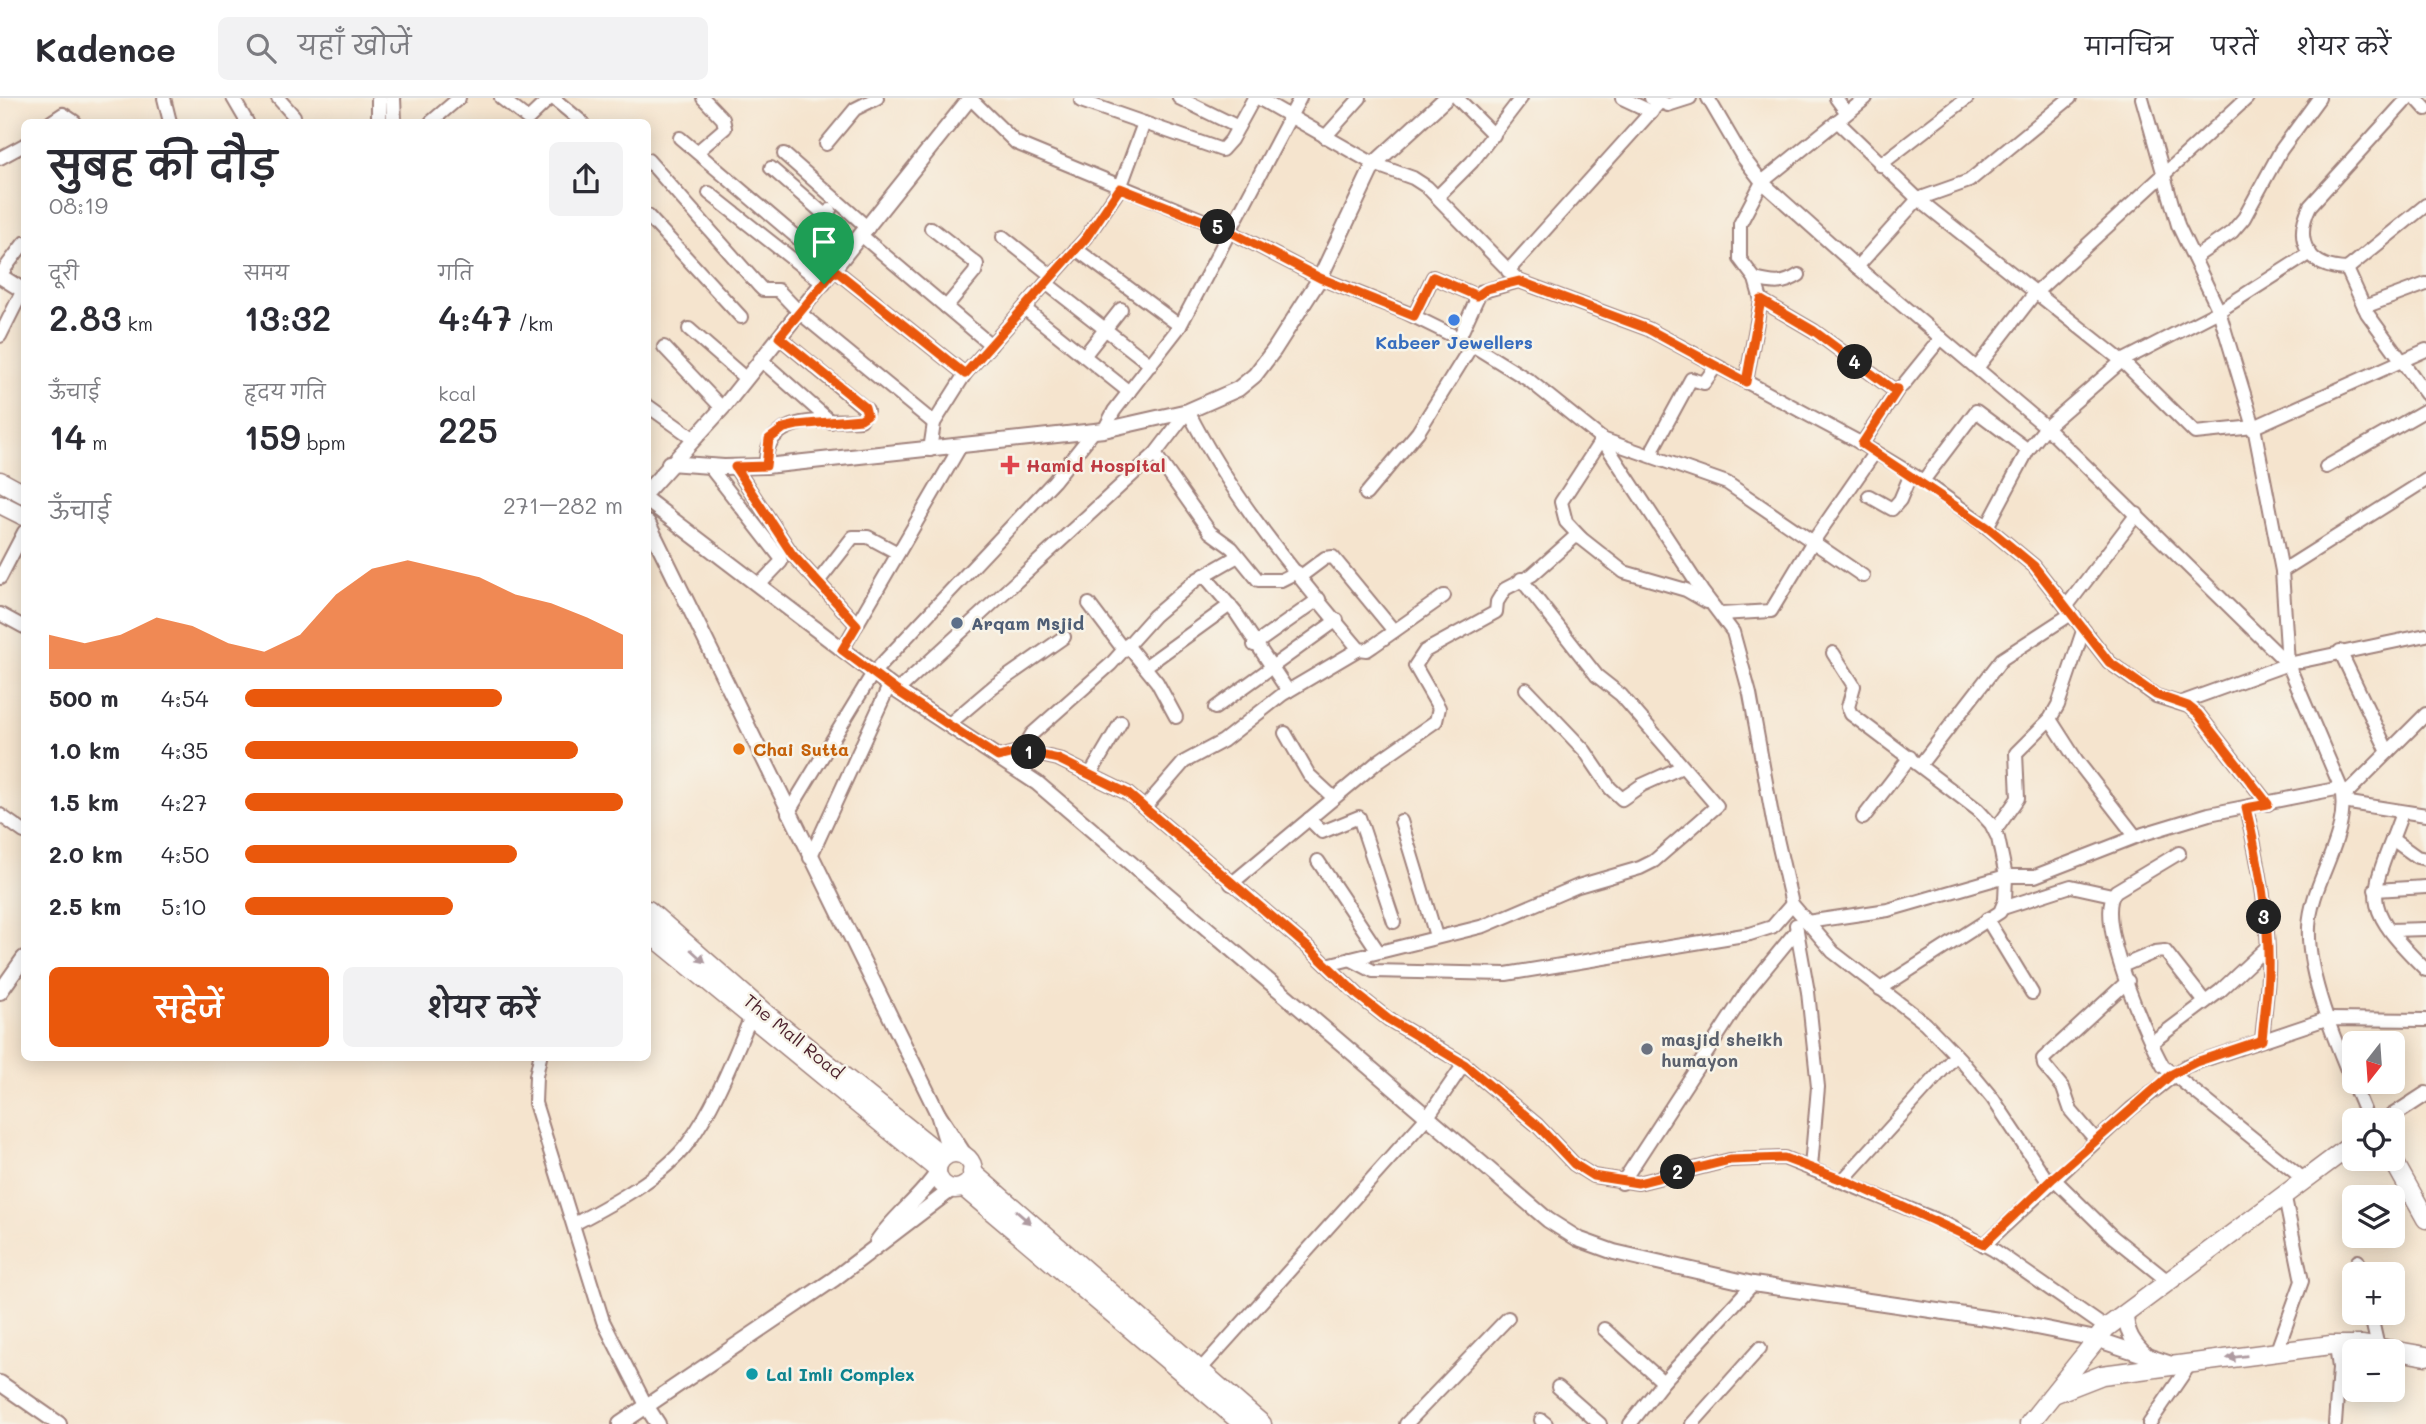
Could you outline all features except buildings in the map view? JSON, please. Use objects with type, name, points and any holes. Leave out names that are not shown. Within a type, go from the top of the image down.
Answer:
[{"type":"main road","points":[[0,481],[21,492]]},
{"type":"main road","points":[[0,504],[21,514]]},
{"type":"main road","name":"The Mall Road","points":[[651,916],[758,1019]]},
{"type":"main road","name":"The Mall Road","points":[[651,934],[953,1170],[1200,1370],[1262,1424]]},
{"type":"main road","points":[[2029,1424],[2101,1333],[2285,1198],[2342,1152]]},
{"type":"main road","name":"The Mall Road","points":[[953,1170],[1243,1424]]},
{"type":"main road","points":[[2399,1171],[2426,1219]]},
{"type":"main road","points":[[2050,1396],[2077,1383],[2102,1376],[2342,1345]]},
{"type":"main road","points":[[2405,1352],[2426,1356]]},
{"type":"street","points":[[164,98],[169,119]]},
{"type":"street","points":[[233,98],[245,119]]},
{"type":"street","points":[[278,98],[294,116]]},
{"type":"street","points":[[379,98],[379,119]]},
{"type":"street","points":[[393,98],[394,119]]},
{"type":"street","points":[[435,119],[460,98]]},
{"type":"street","points":[[500,98],[527,119]]},
{"type":"street","points":[[532,119],[552,98],[578,119]]},
{"type":"street","points":[[697,152],[725,128],[723,120],[703,98]]},
{"type":"street","points":[[826,144],[855,109],[877,98]]},
{"type":"street","points":[[651,486],[669,463],[723,408],[970,98],[1016,143],[1229,231],[1320,278],[1414,316],[1472,345],[1530,381],[1602,439],[1733,632],[1750,694],[1773,821],[1792,904],[1802,926],[1818,1087],[1811,1167]]},
{"type":"street","points":[[1179,98],[1238,127]]},
{"type":"street","points":[[1081,101],[1222,150],[1256,98],[1374,164],[1413,178],[1437,197],[1519,281],[1648,329],[1862,444],[1923,481],[1987,527],[2034,566],[2109,662],[2156,695],[2180,703],[2198,714],[2268,804]]},
{"type":"street","points":[[788,813],[873,673],[1099,431],[1180,326],[1300,98]]},
{"type":"street","points":[[1325,137],[1360,98]]},
{"type":"street","points":[[669,463],[766,466],[1099,431],[1188,411],[1238,389],[1255,375],[1274,350],[1320,278],[1374,164],[1446,98]]},
{"type":"street","points":[[1457,98],[1494,135]]},
{"type":"street","points":[[1437,197],[1494,135],[1521,98]]},
{"type":"street","points":[[1622,98],[1654,104],[1668,104],[1690,98]]},
{"type":"street","points":[[1708,98],[1742,156],[1762,182],[1857,267],[2046,427],[2288,664]]},
{"type":"street","points":[[1836,98],[1842,117],[1880,165],[1918,199],[2122,360],[2195,433],[2254,427],[2426,350]]},
{"type":"street","points":[[1746,382],[1761,300],[1755,279],[1740,259],[1740,224],[1762,182],[1866,98]]},
{"type":"street","points":[[1880,165],[1967,98]]},
{"type":"street","points":[[1857,267],[1918,199],[1969,181],[2070,98]]},
{"type":"street","points":[[2142,98],[2178,225],[2219,311],[2254,427],[2282,571],[2288,664],[2342,796],[2334,850],[2317,889],[2309,928],[2310,956],[2326,1018],[2363,1108]]},
{"type":"street","points":[[1977,368],[2035,293],[2247,98]]},
{"type":"street","points":[[2194,258],[2232,232],[2244,218],[2281,150],[2319,98]]},
{"type":"street","points":[[2408,98],[2310,206],[2301,224],[2303,240],[2315,261],[2328,268],[2347,269],[2426,205]]},
{"type":"street","points":[[2416,98],[2426,108]]},
{"type":"street","points":[[1508,271],[1654,104]]},
{"type":"street","points":[[55,119],[62,114],[70,119]]},
{"type":"street","points":[[930,450],[934,423],[965,374],[1076,249],[1120,188],[1144,123]]},
{"type":"street","points":[[680,138],[835,270],[965,374]]},
{"type":"street","points":[[0,158],[21,147]]},
{"type":"street","points":[[784,154],[838,202],[865,232],[946,307],[991,345]]},
{"type":"street","points":[[651,163],[763,290],[778,290],[800,313],[934,423]]},
{"type":"street","points":[[771,168],[825,215]]},
{"type":"street","points":[[709,193],[824,284]]},
{"type":"street","points":[[801,240],[838,202]]},
{"type":"street","points":[[651,219],[741,317]]},
{"type":"street","points":[[931,228],[977,264],[975,272],[946,307]]},
{"type":"street","points":[[1003,237],[1105,330],[1151,365]]},
{"type":"street","points":[[21,247],[0,276],[21,288]]},
{"type":"street","points":[[1076,249],[1180,326]]},
{"type":"street","points":[[1987,527],[2028,450],[2046,427],[2122,360],[2219,311],[2310,253]]},
{"type":"street","points":[[2347,269],[2364,307],[2426,394]]},
{"type":"street","points":[[1755,279],[1776,285],[1787,283],[1799,275]]},
{"type":"street","points":[[1414,316],[1433,277],[1477,296]]},
{"type":"street","points":[[1459,338],[1477,296],[1487,289],[1519,281]]},
{"type":"street","points":[[2364,307],[2426,284]]},
{"type":"street","points":[[0,336],[21,296]]},
{"type":"street","points":[[1761,300],[1814,331],[1891,388],[1898,389]]},
{"type":"street","points":[[1024,307],[1129,392]]},
{"type":"street","points":[[1084,356],[1121,309]]},
{"type":"street","points":[[689,329],[745,378]]},
{"type":"street","points":[[766,466],[766,451],[774,435],[797,425],[861,419],[867,410],[779,337]]},
{"type":"street","points":[[1862,444],[1898,389],[1941,338]]},
{"type":"street","points":[[1366,494],[1418,432],[1472,345]]},
{"type":"street","points":[[664,347],[723,408]]},
{"type":"street","points":[[760,359],[831,422]]},
{"type":"street","points":[[1653,456],[1654,447],[1691,379],[1704,383],[1716,366]]},
{"type":"street","points":[[651,408],[693,438]]},
{"type":"street","points":[[2326,467],[2426,410]]},
{"type":"street","points":[[810,858],[893,689],[1155,454],[1188,411]]},
{"type":"street","points":[[1188,411],[1210,453],[1299,574],[1359,649]]},
{"type":"street","points":[[1923,481],[1976,411],[2028,450]]},
{"type":"street","points":[[1602,439],[1727,483],[1863,576]]},
{"type":"street","points":[[1602,439],[1561,502],[1566,522],[1581,538],[1624,572],[1685,590],[1716,609],[1771,611],[1812,542],[1875,452]]},
{"type":"street","points":[[842,650],[960,447]]},
{"type":"street","points":[[1155,454],[1210,532],[1238,556],[1261,582],[1281,580],[1299,574],[1325,558],[1333,557],[1394,632]]},
{"type":"street","points":[[709,466],[780,556],[781,562],[759,584]]},
{"type":"street","points":[[735,467],[792,554],[857,625]]},
{"type":"street","points":[[1869,496],[1892,509],[1900,500],[1911,474]]},
{"type":"street","points":[[2282,571],[2426,480]]},
{"type":"street","points":[[651,503],[893,689],[1037,783],[1429,1115],[1548,1220],[1578,1239],[1614,1252],[1753,1284],[2101,1333]]},
{"type":"street","points":[[1863,818],[2007,653],[2068,611],[2137,514]]},
{"type":"street","points":[[651,529],[810,858],[938,1114],[953,1170]]},
{"type":"street","points":[[1231,884],[1334,798],[1436,721],[1440,708],[1415,666],[1424,651],[1496,612],[1497,602],[1505,589],[1532,575],[1577,535],[1581,538]]},
{"type":"street","points":[[817,583],[853,537],[869,537],[898,553]]},
{"type":"street","points":[[0,578],[21,538]]},
{"type":"street","points":[[1022,751],[1032,734],[1089,685],[1154,616],[1204,575],[1238,556]]},
{"type":"street","points":[[1204,575],[1230,605],[1254,645],[1288,691]]},
{"type":"street","points":[[1327,965],[1484,926],[1578,886],[1627,873],[1654,862],[1717,806],[1621,695],[1597,676],[1521,579]]},
{"type":"street","points":[[1145,807],[1184,762],[1223,741],[1288,691],[1359,649],[1367,650],[1444,596]]},
{"type":"street","points":[[1254,645],[1319,599]]},
{"type":"street","points":[[1089,604],[1125,647],[1146,666],[1176,717]]},
{"type":"street","points":[[1146,666],[1230,605]]},
{"type":"street","points":[[0,614],[21,624]]},
{"type":"street","points":[[1215,708],[1336,620]]},
{"type":"street","points":[[1995,831],[2018,798],[2016,753],[2050,719],[2058,705],[2083,631]]},
{"type":"street","points":[[2180,703],[2288,664],[2426,635]]},
{"type":"street","points":[[948,725],[993,686],[1064,637]]},
{"type":"street","points":[[2340,651],[2388,752]]},
{"type":"street","points":[[1833,653],[1854,686],[1847,707],[1851,714],[1978,810],[1995,831],[2006,876],[2003,908]]},
{"type":"street","points":[[1526,689],[1585,751],[1622,799],[1642,785],[1682,767]]},
{"type":"street","points":[[2342,796],[2426,714]]},
{"type":"street","points":[[2050,719],[2077,761],[2136,837]]},
{"type":"street","points":[[1091,773],[1121,722]]},
{"type":"street","points":[[1285,733],[1309,775],[1334,798]]},
{"type":"street","points":[[998,757],[1022,751],[1058,759],[1091,773],[1145,807],[1388,1019],[1464,1064],[1537,1125],[1574,1164],[1593,1176],[1622,1183],[1638,1183],[1710,1163],[1753,1157],[1784,1158],[1843,1180],[1984,1244],[2101,1333],[2151,1359],[2183,1364],[2149,1424]]},
{"type":"street","points":[[1622,1183],[1746,990],[1802,926],[1888,910],[2006,876],[2041,875],[2136,837],[2209,814],[2342,796],[2402,813],[2426,815]]},
{"type":"street","points":[[2246,808],[2258,860],[2267,947],[2268,975],[2262,1040]]},
{"type":"street","points":[[2402,813],[2375,890],[2378,913],[2426,970]]},
{"type":"street","points":[[0,815],[21,830]]},
{"type":"street","points":[[1309,819],[1322,832],[1359,817],[1394,922]]},
{"type":"street","points":[[1401,821],[1436,936]]},
{"type":"street","points":[[2392,839],[2417,857],[2426,859]]},
{"type":"street","points":[[1880,989],[2003,908],[2071,886],[2112,895],[2179,853]]},
{"type":"street","points":[[1318,861],[1378,951]]},
{"type":"street","points":[[2375,890],[2426,887]]},
{"type":"street","points":[[2112,895],[2109,915],[2113,944],[2151,1043],[2163,1066],[2306,1181]]},
{"type":"street","points":[[1350,959],[1373,971],[1506,974],[1750,934],[1772,927],[1792,904]]},
{"type":"street","points":[[1987,919],[2032,993]]},
{"type":"street","points":[[1802,926],[1925,1023],[1993,1099],[2051,1181],[2113,1237],[2169,1282]]},
{"type":"street","points":[[2390,930],[2426,929]]},
{"type":"street","points":[[2151,1043],[2205,1002],[2267,947]]},
{"type":"street","points":[[2122,966],[2155,952],[2165,951],[2205,1002]]},
{"type":"street","points":[[2,984],[21,962]]},
{"type":"street","points":[[2096,1140],[2071,1111],[2063,1088],[2044,1065],[2043,1059],[2128,981]]},
{"type":"street","points":[[1984,1244],[2172,1074],[2196,1062],[2326,1018],[2426,1020]]},
{"type":"street","points":[[574,1224],[617,1201],[687,1145],[758,1019]]},
{"type":"street","points":[[1843,1180],[1956,1055]]},
{"type":"street","points":[[539,1061],[535,1103],[603,1321],[658,1424]]},
{"type":"street","points":[[1200,1370],[1429,1115],[1464,1064]]},
{"type":"street","points":[[2405,1108],[2426,1094]]},
{"type":"street","points":[[620,1424],[834,1279],[874,1246],[894,1234],[926,1206],[953,1170]]},
{"type":"street","points":[[874,1246],[886,1227],[953,1170]]},
{"type":"street","points":[[2276,1353],[2302,1281],[2285,1198]]},
{"type":"street","points":[[1630,1424],[1663,1382],[1753,1284]]},
{"type":"street","points":[[2126,1313],[2126,1326],[2134,1344],[2151,1359]]},
{"type":"street","points":[[1406,1424],[1508,1318]]},
{"type":"street","points":[[1604,1329],[1663,1382]]},
{"type":"street","points":[[2335,1424],[2339,1388],[2336,1345]]},
{"type":"street","points":[[1692,1424],[1760,1348]]},
{"type":"street","points":[[0,1383],[59,1424]]},
{"type":"street","points":[[1558,1387],[1600,1424]]},
{"type":"place","name":"Kabeer Jewellers","points":[[1454,320]]},
{"type":"place","name":"Hamid Hospital","points":[[1010,465]]},
{"type":"place","name":"Arqam Msjid","points":[[957,623]]},
{"type":"place","name":"Chai Sutta","points":[[739,749]]},
{"type":"place","name":"masjid sheikh humayon","points":[[1647,1049]]},
{"type":"place","name":"Lal Imli Complex","points":[[752,1374]]},
{"type":"route","points":[[1120,188],[1229,231],[1320,278],[1414,316],[1433,277],[1477,296],[1487,289],[1519,281],[1648,329],[1746,382],[1761,300],[1814,331],[1891,388],[1898,389],[1862,444],[1924,482],[1987,527],[2034,566],[2096,649],[2129,678],[2156,695],[2188,706],[2198,714],[2268,804],[2246,808],[2258,860],[2266,930],[2268,975],[2262,1040],[2196,1062],[2172,1074],[2053,1178],[1984,1244],[1946,1224],[1851,1183],[1784,1158],[1753,1157],[1710,1163],[1638,1183],[1622,1183],[1593,1176],[1574,1164],[1537,1125],[1464,1064],[1388,1019],[1359,996],[1311,950],[1127,793],[1095,775],[1058,759],[1033,752],[1022,751],[998,757],[897,691],[842,650],[857,625],[792,554],[735,467],[766,466],[769,439],[784,428],[861,419],[867,415],[865,407],[779,337],[824,284],[835,270],[965,374],[1086,238],[1120,188]]}]
